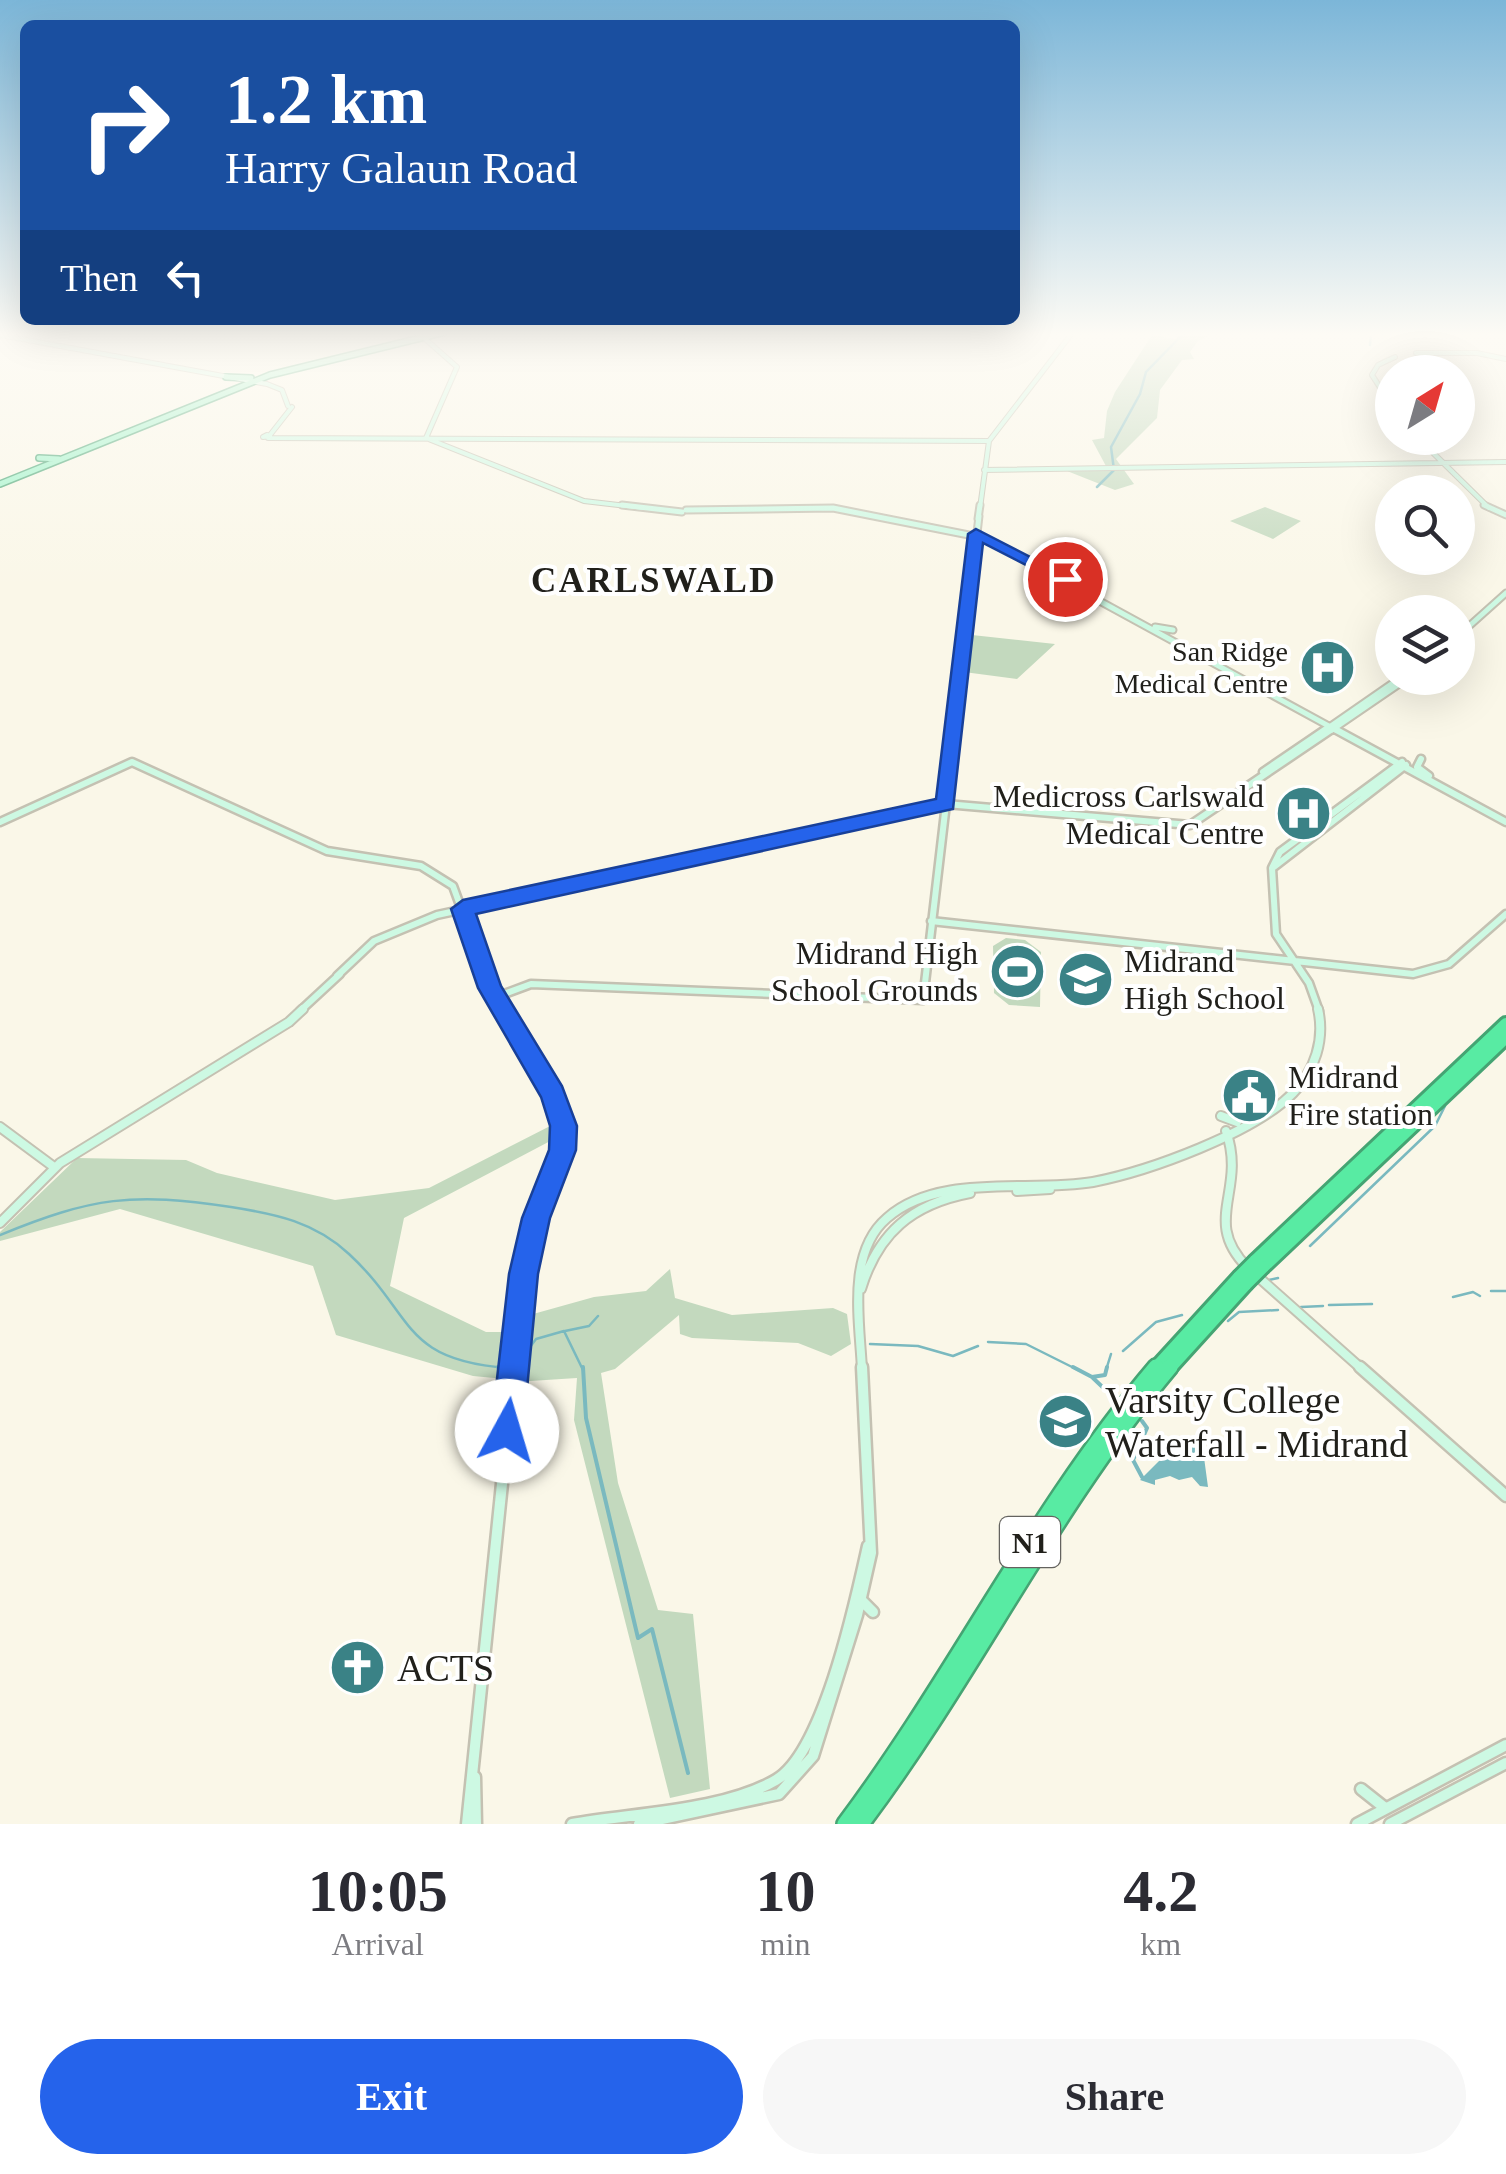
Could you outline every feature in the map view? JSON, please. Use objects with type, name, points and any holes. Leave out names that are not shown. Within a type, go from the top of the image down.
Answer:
[{"type":"highway","points":[[1465,1070],[1506,1013]]},
{"type":"highway","name":"N1","points":[[845,1824],[924,1714],[1066,1486],[1153,1371],[1242,1280],[1465,1070],[1506,1024]]},
{"type":"highway","points":[[1465,1070],[1506,1040]]},
{"type":"highway","name":"N1","points":[[861,1824],[933,1722],[1101,1456],[1242,1280]]},
{"type":"main road","points":[[0,484],[56,466],[164,417]]},
{"type":"main road","points":[[282,417],[272,435],[989,441]]},
{"type":"main road","points":[[426,438],[435,417]]},
{"type":"main road","points":[[496,997],[531,984],[923,1000],[987,454],[989,441],[1007,417]]},
{"type":"main road","points":[[426,438],[569,495],[622,508],[684,511],[784,506],[837,508],[896,518]]},
{"type":"main road","points":[[1432,455],[1485,507],[1506,515]]},
{"type":"main road","points":[[28,472],[40,460],[70,457]]},
{"type":"main road","points":[[985,469],[1506,462]]},
{"type":"main road","points":[[0,484],[56,466]]},
{"type":"main road","points":[[856,511],[872,507],[883,516]]},
{"type":"main road","points":[[837,508],[989,540],[1168,634],[1199,656],[1247,677]]},
{"type":"main road","points":[[977,536],[1023,556],[1168,634],[1199,656]]},
{"type":"main road","points":[[1023,556],[1044,570]]},
{"type":"main road","points":[[1475,618],[1506,592]]},
{"type":"main road","points":[[1493,602],[1504,608]]},
{"type":"main road","points":[[1138,618],[1168,634]]},
{"type":"main road","points":[[1179,643],[1348,734]]},
{"type":"main road","points":[[0,1223],[54,1167],[289,1022],[384,937],[424,918],[946,804],[1178,826],[1197,822],[1374,696],[1374,685]]},
{"type":"main road","points":[[1248,787],[1292,750],[1382,695]]},
{"type":"main road","points":[[1315,716],[1330,720],[1399,766],[1506,820]]},
{"type":"main road","points":[[1315,716],[1322,726],[1318,733]]},
{"type":"main road","points":[[1274,750],[1292,750]]},
{"type":"main road","points":[[1274,750],[1279,756],[1274,763]]},
{"type":"main road","points":[[1421,759],[1418,768],[1430,777],[1506,820]]},
{"type":"main road","points":[[0,822],[127,763],[327,851],[421,864],[447,880],[463,909],[496,997],[553,1094],[564,1132],[528,1249],[467,1824]]},
{"type":"main road","points":[[1399,766],[1415,772]]},
{"type":"main road","points":[[1399,766],[1430,777]]},
{"type":"main road","points":[[1312,990],[1276,934],[1274,857],[1399,766]]},
{"type":"main road","points":[[931,920],[1402,973],[1434,971],[1449,964],[1506,914]]},
{"type":"main road","points":[[1313,963],[1309,968],[1320,1030],[1317,1082]]},
{"type":"main road","points":[[638,1824],[768,1798],[793,1783],[812,1756],[861,1600],[871,1530],[858,1312],[858,1280],[866,1250],[896,1217],[944,1197],[1085,1186],[1224,1132],[1296,1092],[1316,1057]]},
{"type":"main road","points":[[1220,1116],[1232,1122],[1248,1120]]},
{"type":"main road","points":[[0,1127],[54,1167]]},
{"type":"main road","points":[[1224,1132],[1231,1164],[1224,1239],[1238,1259],[1506,1496]]},
{"type":"main road","points":[[1224,1132],[1235,1162],[1227,1200]]},
{"type":"main road","points":[[1212,1137],[1228,1148]]},
{"type":"main road","points":[[572,1824],[743,1792],[776,1780],[792,1768],[807,1746],[836,1661],[871,1530]]},
{"type":"main road","points":[[861,1600],[873,1612]]},
{"type":"main road","points":[[1357,1824],[1371,1820],[1386,1808],[1506,1745]]},
{"type":"main road","points":[[1390,1824],[1506,1763]]},
{"type":"main road","points":[[474,1771],[476,1824]]},
{"type":"main road","points":[[1361,1789],[1372,1802],[1386,1808]]},
{"type":"green space","points":[[1106,417],[1157,417],[1116,459],[1134,484],[1115,490],[1067,471],[1107,468],[1092,440],[1104,438]]},
{"type":"green space","points":[[1265,507],[1301,521],[1273,539],[1230,521]]},
{"type":"green space","points":[[972,635],[1055,644],[1017,679],[964,672]]},
{"type":"green space","name":"Midrand High School Grounds","points":[[1006,938],[1025,940],[1041,952],[1040,1007],[1009,1005],[994,993],[993,946]]},
{"type":"green space","points":[[556,1123],[562,1133],[556,1138],[404,1218],[390,1286],[486,1332],[508,1332],[505,1379],[473,1376],[336,1335],[313,1266],[120,1209],[0,1241],[0,1232],[77,1158],[186,1160],[217,1173],[335,1200],[429,1188]]},
{"type":"green space","points":[[670,1269],[675,1298],[732,1315],[833,1308],[847,1314],[851,1344],[831,1356],[798,1343],[692,1338],[680,1334],[679,1315],[615,1369],[601,1373],[618,1483],[658,1610],[693,1614],[710,1789],[670,1798],[574,1420],[577,1378],[515,1382],[526,1316],[594,1297],[646,1291]]},
{"type":"water","points":[[1191,1438],[1203,1450],[1208,1487],[1200,1486],[1192,1477],[1179,1480],[1170,1476],[1155,1480],[1155,1485],[1140,1480],[1167,1453]]},
{"type":"waterway","points":[[1097,487],[1114,470],[1111,447],[1127,417]]},
{"type":"waterway","points":[[1310,1246],[1435,1126],[1445,1106]]},
{"type":"waterway","points":[[0,1235],[88,1205],[139,1199],[196,1202],[279,1217],[323,1234],[349,1254],[428,1344],[473,1363],[508,1368],[498,1367]]},
{"type":"waterway","points":[[1269,1280],[1278,1278]]},
{"type":"waterway","points":[[1491,1291],[1506,1291]]},
{"type":"waterway","points":[[1453,1297],[1473,1292],[1480,1296]]},
{"type":"waterway","points":[[1329,1305],[1372,1304]]},
{"type":"waterway","points":[[1301,1307],[1323,1306]]},
{"type":"waterway","points":[[1228,1321],[1239,1312],[1278,1310]]},
{"type":"waterway","points":[[1123,1351],[1156,1322],[1182,1315]]},
{"type":"waterway","points":[[565,1331],[589,1326],[598,1316]]},
{"type":"waterway","points":[[518,1363],[536,1339],[564,1331],[583,1370]]},
{"type":"waterway","points":[[988,1342],[1026,1344],[1078,1370]]},
{"type":"waterway","points":[[870,1344],[918,1346],[953,1356],[978,1346]]},
{"type":"waterway","points":[[1106,1370],[1111,1354]]},
{"type":"waterway","points":[[583,1367],[586,1418],[638,1638],[652,1629],[688,1773]]},
{"type":"waterway","points":[[1073,1367],[1092,1377],[1105,1375],[1107,1367]]},
{"type":"waterway","points":[[1093,1378],[1113,1397]]},
{"type":"waterway","points":[[1142,1421],[1147,1428],[1133,1460],[1142,1477]]},
{"type":"place","name":"San Ridge Medical Centre","points":[[1327,667]]},
{"type":"place","name":"Medicross Carlswald Medical Centre","points":[[1303,814]]},
{"type":"place","name":"Midrand High School Grounds","points":[[1017,971]]},
{"type":"place","name":"Midrand High School","points":[[1085,979]]},
{"type":"place","name":"Midrand Fire station","points":[[1249,1095]]},
{"type":"place","name":"Varsity College Waterfall - Midrand","points":[[1066,1422]]},
{"type":"place","name":"ACTS","points":[[358,1668]]},
{"type":"district","name":"CARLSWALD","points":[[654,580]]},
{"type":"route","points":[[507,1431],[523,1274],[536,1218],[562,1150],[564,1126],[553,1094],[490,988],[463,909],[946,804],[976,534],[1065,579]]}]
